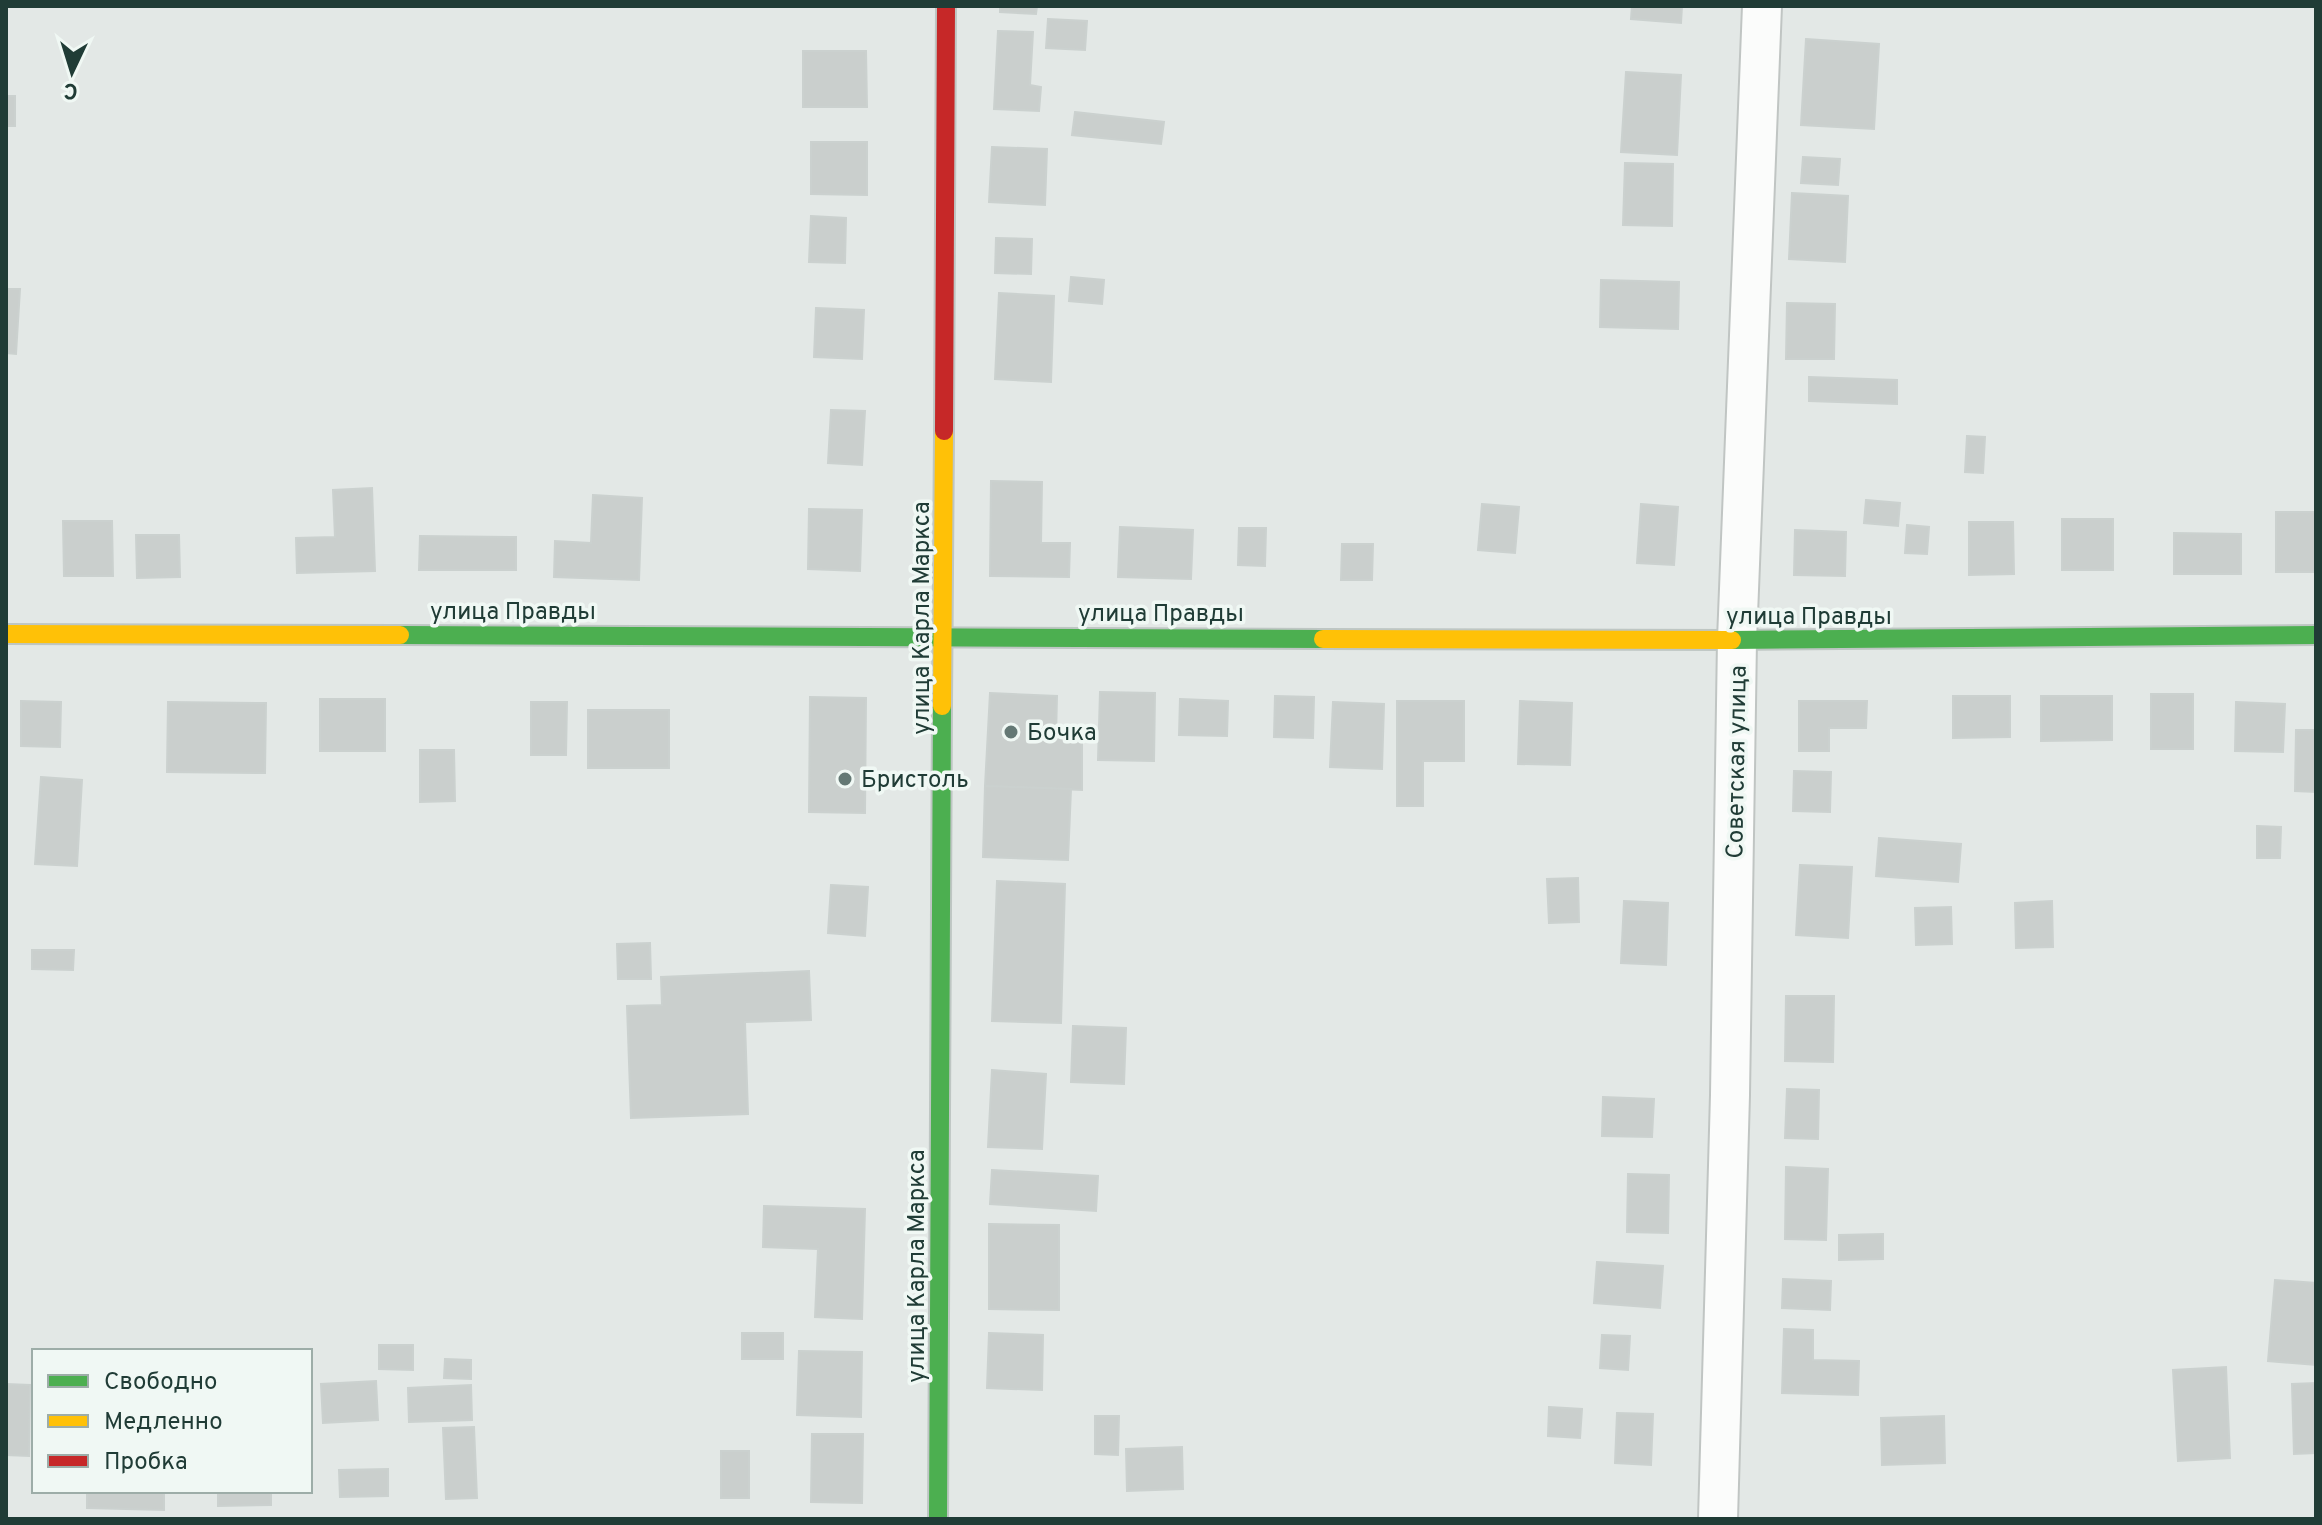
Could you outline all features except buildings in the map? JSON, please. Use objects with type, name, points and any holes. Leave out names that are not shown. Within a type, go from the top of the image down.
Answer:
[{"type":"street","name":"улица Карла Маркса","points":[[938,1519],[946,6]]},
{"type":"street","name":"Советская улица","points":[[1718,1519],[1731,1080],[1737,640],[1762,6]]},
{"type":"street","name":"улица Правды","points":[[6,634],[1737,640],[2316,635]]},
{"type":"traffic: fast","points":[[400,635],[1323,639]]},
{"type":"traffic: fast","points":[[1732,640],[2316,635]]},
{"type":"traffic: fast","points":[[938,1519],[942,706]]},
{"type":"traffic: slow","points":[[942,706],[944,431]]},
{"type":"traffic: slow","points":[[6,634],[400,635]]},
{"type":"traffic: slow","points":[[1323,639],[1732,640]]},
{"type":"traffic: jam","points":[[944,431],[946,6]]},
{"type":"place","name":"Бочка","points":[[1011,732]]},
{"type":"place","name":"Бристоль","points":[[845,779]]}]
